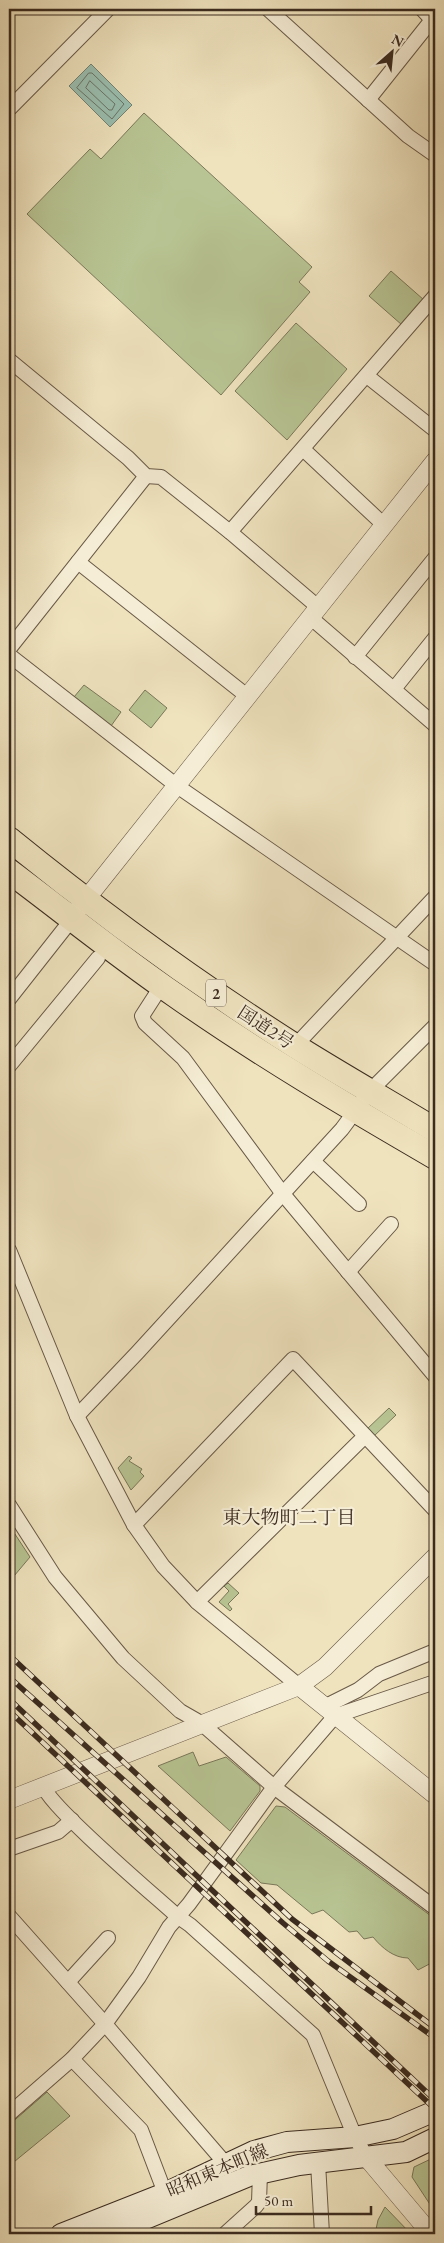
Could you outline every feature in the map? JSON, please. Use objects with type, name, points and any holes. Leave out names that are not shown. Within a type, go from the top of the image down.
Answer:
[{"type":"highway","name":"国道2号","points":[[9,839],[146,945],[295,1046],[356,1110],[435,1130]]},
{"type":"highway","name":"国道2号","points":[[9,871],[162,985],[274,1062],[435,1157]]},
{"type":"main road","name":"昭和東本町線","points":[[61,2234],[165,2193],[225,2163],[254,2151],[287,2142],[356,2137],[393,2129],[435,2112]]},
{"type":"main road","name":"昭和東本町線","points":[[109,2234],[202,2194],[260,2173],[318,2163],[406,2152],[435,2138]]},
{"type":"street","points":[[9,109],[108,9]]},
{"type":"street","points":[[268,9],[408,136],[435,155]]},
{"type":"street","points":[[368,100],[434,20],[422,9]]},
{"type":"street","points":[[230,532],[304,450],[435,296]]},
{"type":"street","points":[[9,360],[128,458],[146,476],[161,477],[230,532],[314,612],[355,657],[434,721]]},
{"type":"street","points":[[367,376],[435,430]]},
{"type":"street","points":[[304,450],[384,525]]},
{"type":"street","points":[[9,999],[86,899],[435,461]]},
{"type":"street","points":[[9,649],[146,476]]},
{"type":"street","points":[[355,657],[435,558]]},
{"type":"street","points":[[78,562],[247,696]]},
{"type":"street","points":[[394,689],[435,638]]},
{"type":"street","points":[[9,655],[176,786],[435,964]]},
{"type":"street","points":[[295,1046],[435,897]]},
{"type":"street","points":[[9,1066],[98,958]]},
{"type":"street","points":[[162,985],[142,1016],[145,1023],[184,1058],[283,1194],[435,1376]]},
{"type":"street","points":[[76,1416],[137,1353],[313,1161],[356,1110],[435,1026]]},
{"type":"street","points":[[313,1161],[360,1204]]},
{"type":"street","points":[[348,1272],[391,1224]]},
{"type":"street","points":[[9,1250],[76,1416],[134,1525],[163,1566],[197,1602],[435,1795]]},
{"type":"street","points":[[134,1525],[293,1359],[435,1510]]},
{"type":"street","points":[[197,1602],[365,1436]]},
{"type":"street","points":[[9,1505],[55,1577],[123,1658],[180,1711],[201,1723],[274,1787],[435,1908]]},
{"type":"street","points":[[9,1800],[299,1686],[325,1667],[435,1557]]},
{"type":"street","points":[[9,2114],[72,2059],[105,2024],[177,1916],[330,1711],[379,1674],[435,1651]]},
{"type":"street","points":[[330,1711],[435,1682]]},
{"type":"street","points":[[44,1787],[50,1799],[72,1820],[177,1916],[190,1924],[313,2035],[356,2137],[367,2158],[431,2234]]},
{"type":"street","points":[[9,1849],[58,1832],[72,1820]]},
{"type":"street","points":[[9,1916],[225,2163]]},
{"type":"street","points":[[68,1982],[108,1938]]},
{"type":"street","points":[[72,2059],[141,2130],[165,2193]]},
{"type":"street","points":[[318,2163],[322,2234]]},
{"type":"street","points":[[226,2234],[256,2206],[260,2194],[260,2173]]},
{"type":"green space","points":[[144,113],[312,267],[299,282],[310,292],[221,395],[27,214],[90,149],[101,159]]},
{"type":"green space","points":[[391,271],[424,300],[402,325],[369,296]]},
{"type":"green space","points":[[296,323],[347,369],[287,440],[235,391]]},
{"type":"green space","points":[[84,685],[121,712],[111,726],[74,697]]},
{"type":"green space","points":[[145,690],[167,708],[151,728],[129,710]]},
{"type":"green space","points":[[389,1408],[396,1415],[373,1437],[366,1430]]},
{"type":"green space","points":[[129,1456],[132,1458],[129,1461],[142,1469],[140,1472],[144,1476],[131,1490],[118,1468]]},
{"type":"green space","points":[[9,1525],[30,1557],[9,1582]]},
{"type":"green space","points":[[228,1583],[239,1593],[228,1604],[232,1609],[230,1611],[219,1602],[229,1591],[224,1586]]},
{"type":"green space","points":[[193,1752],[199,1766],[226,1757],[260,1786],[260,1791],[230,1831],[158,1766]]},
{"type":"green space","points":[[276,1806],[285,1807],[435,1919],[435,1961],[418,1970],[408,1958],[403,1958],[389,1952],[373,1937],[364,1939],[357,1931],[349,1932],[323,1910],[312,1914],[277,1885],[261,1883],[236,1860]]},
{"type":"green space","points":[[47,2092],[70,2116],[9,2166],[9,2125]]},
{"type":"green space","points":[[435,2157],[435,2212],[412,2177],[414,2167]]},
{"type":"green space","points":[[385,2207],[411,2234],[375,2234],[378,2220]]},
{"type":"water","points":[[91,64],[132,105],[110,127],[69,86]]},
{"type":"railway","points":[[9,1655],[292,1919],[435,2028]]},
{"type":"railway","points":[[9,1677],[283,1923],[328,1961],[435,2038]]},
{"type":"railway","points":[[9,1699],[435,2100]]},
{"type":"railway","points":[[9,1711],[435,2109]]},
{"type":"district","name":"東大物町二丁目","points":[[289,1517]]}]
